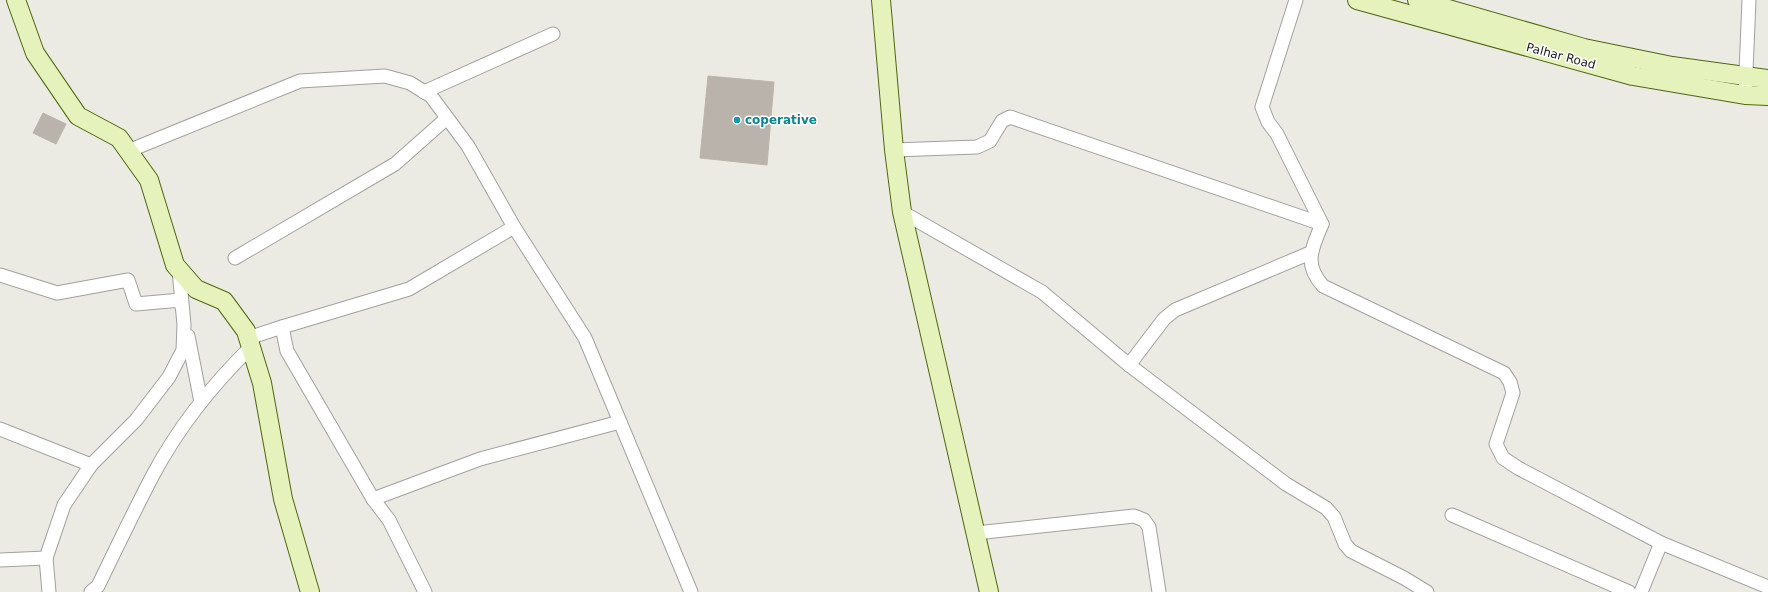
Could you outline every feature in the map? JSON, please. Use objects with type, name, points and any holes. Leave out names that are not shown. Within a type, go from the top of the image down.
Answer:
[{"type":"street","points":[[16,0],[35,53],[78,116],[119,138],[149,180],[175,265],[196,289],[224,301],[246,331],[262,383],[283,499],[310,592]]},
{"type":"street","points":[[882,0],[894,150],[902,212],[990,592]]},
{"type":"street","points":[[1296,0],[1262,107],[1268,122],[1277,134],[1322,224],[1310,253],[1315,278],[1323,286],[1504,373],[1510,382],[1513,393],[1496,444],[1503,458],[1525,472],[1661,543],[1768,587]]},
{"type":"street","name":"Palhar Road","points":[[1357,0],[1633,76],[1745,95],[1768,96]]},
{"type":"street","name":"Palhar Road","points":[[1418,0],[1584,48],[1672,66],[1768,79]]},
{"type":"street","points":[[1745,95],[1749,0]]},
{"type":"street","points":[[424,92],[554,34]]},
{"type":"street","points":[[128,151],[300,81],[385,76],[410,84],[431,96],[468,146],[514,227],[585,338],[691,592]]},
{"type":"street","points":[[894,150],[977,147],[990,141],[1002,121],[1010,117],[1322,224]]},
{"type":"street","points":[[235,258],[395,164],[447,118]]},
{"type":"street","points":[[902,212],[1042,292],[1129,365],[1286,484],[1326,508],[1334,518],[1345,544],[1351,551],[1404,578],[1427,592]]},
{"type":"street","points":[[91,592],[98,586],[154,473],[193,412],[249,343],[282,327],[409,289],[514,227]]},
{"type":"street","points":[[1129,365],[1164,319],[1175,310],[1310,253]]},
{"type":"street","points":[[50,592],[46,558],[64,505],[91,465],[136,420],[169,377],[183,350],[184,325],[179,270]]},
{"type":"street","points":[[0,275],[57,293],[128,280],[136,304],[181,300]]},
{"type":"street","points":[[181,300],[201,402]]},
{"type":"street","points":[[282,327],[287,351],[373,499],[389,520],[426,592]]},
{"type":"street","points":[[373,499],[480,459],[620,422]]},
{"type":"street","points":[[0,429],[91,465]]},
{"type":"street","points":[[1452,515],[1629,592]]},
{"type":"street","points":[[976,533],[1134,516],[1144,520],[1149,528],[1158,592]]},
{"type":"street","points":[[1641,592],[1661,543]]},
{"type":"street","points":[[0,560],[46,558]]},
{"type":"building","name":"coperative","points":[[708,76],[774,82],[767,165],[700,158]]},
{"type":"building","points":[[43,113],[66,124],[56,144],[33,133]]},
{"type":"place","name":"coperative","points":[[737,120]]}]
